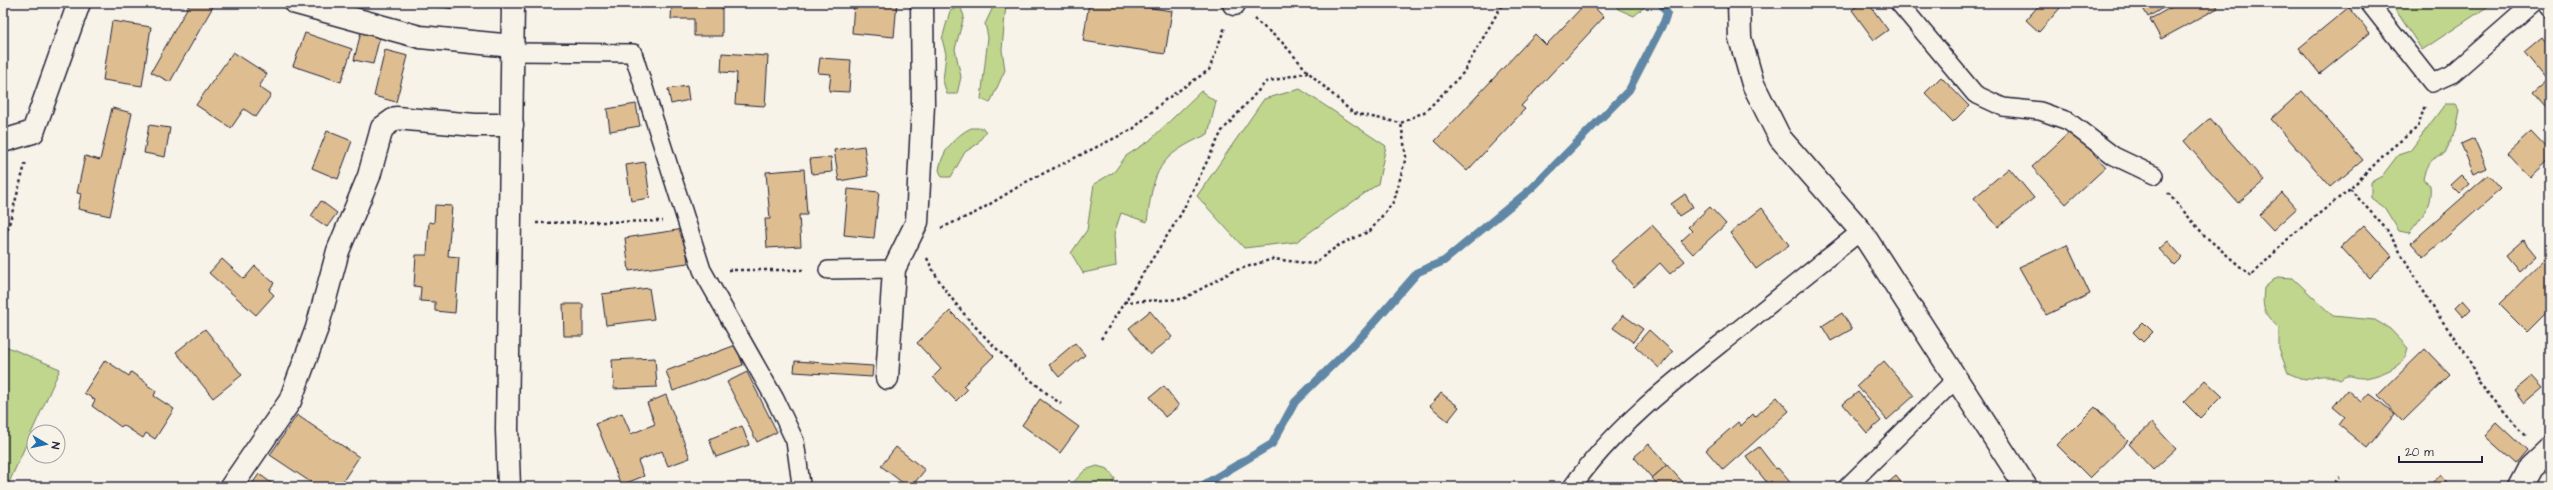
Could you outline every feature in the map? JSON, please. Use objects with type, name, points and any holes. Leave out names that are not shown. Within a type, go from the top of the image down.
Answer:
[{"type":"street","points":[[3,141],[33,132],[79,3]]},
{"type":"street","points":[[296,3],[420,37],[513,49]]},
{"type":"street","points":[[509,487],[508,429],[513,3]]},
{"type":"street","points":[[887,378],[894,268],[917,222],[923,105],[922,3]]},
{"type":"street","points":[[1739,3],[1740,38],[1752,84],[1780,138],[1861,232],[2026,487]]},
{"type":"street","points":[[231,487],[290,401],[317,328],[338,251],[369,176],[382,128],[396,118],[475,125],[512,125]]},
{"type":"street","points":[[2520,487],[2530,468],[2547,452]]},
{"type":"lane","points":[[1899,3],[1975,94],[2003,107],[2040,111],[2068,121],[2114,156],[2154,176]]},
{"type":"lane","points":[[2369,3],[2432,84],[2452,74],[2533,3]]},
{"type":"lane","points":[[2547,3],[2550,8]]},
{"type":"lane","points":[[513,49],[633,53],[702,270],[775,399],[795,441],[801,484]]},
{"type":"lane","points":[[1572,487],[1593,458],[1657,398],[1861,232]]},
{"type":"lane","points":[[828,270],[894,268]]},
{"type":"lane","points":[[1847,487],[1956,378]]},
{"type":"path","points":[[934,232],[977,212],[1026,182],[1133,129],[1165,100],[1208,70],[1234,3],[1281,41],[1308,72],[1353,113],[1401,123],[1426,111],[1463,73],[1503,3]]},
{"type":"path","points":[[1101,339],[1181,214],[1222,131],[1266,82],[1308,72]]},
{"type":"path","points":[[2154,176],[2205,236],[2251,276],[2291,236],[2350,188],[2389,150],[2418,127],[2432,84]]},
{"type":"path","points":[[1124,302],[1183,299],[1233,271],[1273,259],[1313,264],[1339,245],[1370,231],[1394,201],[1406,157],[1401,123]]},
{"type":"path","points":[[3,247],[33,132]]},
{"type":"path","points":[[2350,188],[2387,230],[2436,312],[2468,358],[2479,383],[2547,452]]},
{"type":"path","points":[[511,220],[541,224],[687,221]]},
{"type":"path","points":[[926,254],[932,268],[967,318],[1033,383],[1061,404]]},
{"type":"path","points":[[702,270],[828,270]]},
{"type":"path","points":[[2330,487],[2339,478]]},
{"type":"green space","points":[[995,3],[1006,3],[1002,50],[1005,70],[990,103],[981,99],[988,37],[985,24]]},
{"type":"green space","points":[[1614,3],[1649,3],[1634,16],[1618,9]]},
{"type":"green space","points":[[2391,3],[2493,3],[2422,50]]},
{"type":"green space","points":[[960,6],[964,16],[955,49],[961,77],[957,94],[947,94],[943,81],[946,54],[942,39],[950,11]]},
{"type":"green space","points":[[1300,89],[1386,146],[1378,184],[1296,242],[1244,248],[1197,196],[1264,99]]},
{"type":"green space","points":[[1201,91],[1216,102],[1208,134],[1178,150],[1168,158],[1161,167],[1152,189],[1147,222],[1121,213],[1114,234],[1116,266],[1083,273],[1071,253],[1087,230],[1094,184],[1114,172],[1126,156],[1149,141]]},
{"type":"green space","points":[[2445,104],[2456,104],[2460,110],[2456,130],[2445,153],[2432,160],[2427,166],[2423,180],[2430,185],[2430,192],[2428,205],[2425,211],[2409,233],[2399,231],[2384,207],[2371,198],[2371,182],[2382,176],[2398,155],[2410,151]]},
{"type":"green space","points":[[971,128],[983,128],[986,132],[976,145],[965,152],[951,177],[942,177],[939,170],[946,150],[960,135]]},
{"type":"green space","points":[[2277,277],[2293,278],[2333,316],[2375,320],[2390,329],[2408,348],[2404,359],[2401,363],[2391,369],[2379,375],[2367,378],[2346,376],[2340,380],[2331,376],[2322,376],[2305,380],[2288,373],[2279,349],[2279,328],[2267,314],[2263,301],[2264,288]]},
{"type":"green space","points":[[3,345],[60,369],[35,424],[26,424],[26,445],[7,487],[3,487]]},
{"type":"green space","points":[[1097,466],[1108,469],[1115,479],[1112,487],[1069,487],[1085,470]]},
{"type":"building","points":[[190,3],[215,3],[170,82],[151,72]]},
{"type":"building","points":[[411,3],[456,3],[455,9]]},
{"type":"building","points":[[672,3],[722,3],[722,36],[694,36],[694,19],[671,19]]},
{"type":"building","points":[[854,3],[897,3],[894,37],[852,33]]},
{"type":"building","points":[[1089,3],[1118,3],[1172,11],[1165,54],[1083,41]]},
{"type":"building","points":[[1586,3],[1590,3],[1604,17],[1521,106],[1525,109],[1467,171],[1435,141],[1535,34],[1546,45]]},
{"type":"building","points":[[1861,3],[1868,3],[1888,30],[1874,40],[1852,10]]},
{"type":"building","points":[[2041,3],[2055,3],[2060,8],[2039,32],[2026,20]]},
{"type":"building","points":[[2140,3],[2171,3],[2148,17]]},
{"type":"building","points":[[2179,3],[2215,3],[2218,8],[2161,39],[2150,19]]},
{"type":"building","points":[[2349,7],[2370,33],[2320,74],[2299,48]]},
{"type":"building","points":[[112,21],[151,27],[142,86],[103,80]]},
{"type":"building","points":[[362,28],[381,32],[373,64],[354,60]]},
{"type":"building","points":[[305,33],[352,49],[341,82],[293,66]]},
{"type":"building","points":[[2541,38],[2550,49],[2550,103],[2546,107],[2533,92],[2547,80],[2524,52]]},
{"type":"building","points":[[385,50],[408,56],[396,102],[374,96]]},
{"type":"building","points":[[233,52],[267,74],[259,87],[271,95],[256,117],[244,109],[231,128],[196,105]]},
{"type":"building","points":[[722,53],[768,56],[765,106],[735,104],[737,73],[721,72]]},
{"type":"building","points":[[820,58],[851,60],[849,92],[829,91],[831,74],[818,73]]},
{"type":"building","points":[[1941,77],[1969,106],[1953,122],[1925,93]]},
{"type":"building","points":[[687,86],[689,100],[671,104],[668,89]]},
{"type":"building","points":[[2302,91],[2363,160],[2331,187],[2271,119]]},
{"type":"building","points":[[636,104],[640,126],[610,131],[607,109]]},
{"type":"building","points":[[112,108],[132,113],[110,216],[78,209],[81,194],[77,193],[85,156],[100,160]]},
{"type":"building","points":[[2210,118],[2264,181],[2238,203],[2184,141]]},
{"type":"building","points":[[149,125],[170,128],[165,157],[144,153]]},
{"type":"building","points":[[2072,130],[2106,167],[2066,204],[2032,167]]},
{"type":"building","points":[[327,131],[352,141],[338,179],[312,168]]},
{"type":"building","points":[[2531,131],[2550,151],[2550,159],[2530,178],[2507,153]]},
{"type":"building","points":[[2474,138],[2487,168],[2474,174],[2461,144]]},
{"type":"building","points":[[864,146],[868,176],[839,181],[834,150]]},
{"type":"building","points":[[831,157],[832,172],[812,174],[810,159]]},
{"type":"building","points":[[645,162],[650,198],[631,201],[626,165]]},
{"type":"building","points":[[2009,168],[2034,198],[1998,227],[1974,198]]},
{"type":"building","points":[[804,169],[807,215],[799,215],[801,246],[767,248],[765,219],[770,219],[766,172]]},
{"type":"building","points":[[2461,175],[2470,184],[2459,194],[2450,185]]},
{"type":"building","points":[[2488,175],[2501,189],[2424,257],[2411,243]]},
{"type":"building","points":[[848,189],[879,192],[874,238],[844,235]]},
{"type":"building","points":[[2282,193],[2296,209],[2273,230],[2259,215]]},
{"type":"building","points":[[1685,194],[1693,207],[1679,216],[1671,204]]},
{"type":"building","points":[[321,201],[337,213],[327,227],[311,216]]},
{"type":"building","points":[[435,205],[452,206],[448,256],[459,257],[455,313],[435,311],[435,302],[420,301],[421,287],[414,286],[416,255],[427,255],[429,222],[434,223]]},
{"type":"building","points":[[1710,207],[1726,224],[1693,254],[1681,241],[1692,231],[1688,227]]},
{"type":"building","points":[[1762,208],[1789,245],[1756,269],[1730,233]]},
{"type":"building","points":[[1652,225],[1685,261],[1670,274],[1660,263],[1634,287],[1611,261]]},
{"type":"building","points":[[2364,225],[2392,256],[2369,278],[2341,247]]},
{"type":"building","points":[[684,229],[688,263],[629,271],[625,238]]},
{"type":"building","points":[[2523,240],[2536,256],[2519,271],[2506,255]]},
{"type":"building","points":[[2168,241],[2182,257],[2174,265],[2159,249]]},
{"type":"building","points":[[2067,245],[2090,294],[2046,315],[2019,267]]},
{"type":"building","points":[[2550,254],[2550,309],[2527,332],[2499,304]]},
{"type":"building","points":[[222,259],[244,279],[255,266],[274,283],[269,290],[274,295],[256,315],[209,273]]},
{"type":"building","points":[[649,288],[654,319],[606,325],[602,294]]},
{"type":"building","points":[[2463,300],[2471,309],[2463,317],[2455,308]]},
{"type":"building","points":[[563,304],[583,304],[583,336],[564,336]]},
{"type":"building","points":[[950,311],[994,356],[963,386],[967,390],[956,401],[933,377],[941,369],[917,343]]},
{"type":"building","points":[[1150,311],[1172,337],[1150,355],[1129,328]]},
{"type":"building","points":[[1842,313],[1852,329],[1831,341],[1822,326]]},
{"type":"building","points":[[1623,315],[1643,329],[1633,342],[1613,328]]},
{"type":"building","points":[[2143,322],[2153,332],[2143,342],[2133,332]]},
{"type":"building","points":[[205,329],[242,375],[213,398],[176,352]]},
{"type":"building","points":[[1649,330],[1673,352],[1659,368],[1635,346]]},
{"type":"building","points":[[1075,343],[1085,355],[1059,377],[1049,365]]},
{"type":"building","points":[[736,345],[743,365],[673,391],[666,371]]},
{"type":"building","points":[[2425,349],[2450,375],[2403,421],[2378,395]]},
{"type":"building","points":[[655,358],[657,387],[614,389],[612,360]]},
{"type":"building","points":[[105,360],[129,376],[131,372],[148,384],[147,385],[156,391],[154,396],[174,409],[155,439],[146,433],[143,438],[123,425],[121,427],[92,406],[95,400],[84,393]]},
{"type":"building","points":[[795,361],[873,366],[872,377],[794,372]]},
{"type":"building","points":[[1884,361],[1914,396],[1887,420],[1857,386]]},
{"type":"building","points":[[747,372],[777,432],[757,442],[727,382]]},
{"type":"building","points":[[2532,376],[2543,388],[2524,404],[2514,391]]},
{"type":"building","points":[[2205,380],[2222,396],[2200,418],[2184,402]]},
{"type":"building","points":[[1164,386],[1179,406],[1165,417],[1150,397]]},
{"type":"building","points":[[2347,390],[2361,402],[2369,393],[2395,414],[2367,448],[2339,425],[2345,417],[2333,407]]},
{"type":"building","points":[[1858,392],[1881,421],[1867,433],[1843,404]]},
{"type":"building","points":[[1441,393],[1459,407],[1448,421],[1430,406]]},
{"type":"building","points":[[666,395],[690,458],[668,466],[662,451],[638,461],[644,476],[621,485],[596,423],[622,413],[631,434],[655,424],[647,403]]},
{"type":"building","points":[[1777,397],[1789,411],[1723,470],[1706,450],[1738,422],[1741,426],[1753,414],[1755,417]]},
{"type":"building","points":[[1040,399],[1079,427],[1060,453],[1022,425]]},
{"type":"building","points":[[2095,407],[2128,441],[2090,478],[2057,445]]},
{"type":"building","points":[[297,415],[359,457],[339,487],[318,487],[270,455]]},
{"type":"building","points":[[2152,423],[2176,449],[2153,470],[2129,444]]},
{"type":"building","points":[[2497,423],[2527,451],[2516,464],[2485,436]]},
{"type":"building","points":[[742,426],[749,445],[716,457],[709,439]]},
{"type":"building","points":[[1649,444],[1667,465],[1652,478],[1634,457]]},
{"type":"building","points":[[896,447],[925,470],[911,487],[908,487],[881,466]]},
{"type":"building","points":[[1759,447],[1776,469],[1778,468],[1794,487],[1776,487],[1771,481],[1768,484],[1746,456]]},
{"type":"building","points":[[1667,465],[1687,487],[1660,487],[1652,478]]},
{"type":"building","points":[[259,474],[277,487],[250,487]]},
{"type":"building","points":[[2441,475],[2451,487],[2427,487]]},
{"type":"building","points":[[1896,476],[1904,486],[1906,484],[1909,487],[1883,487]]},
{"type":"waterway","points":[[1200,487],[1272,444],[1295,402],[1362,336],[1418,272],[1444,261],[1532,188],[1629,90],[1664,22],[1667,13],[1661,3]]}]
